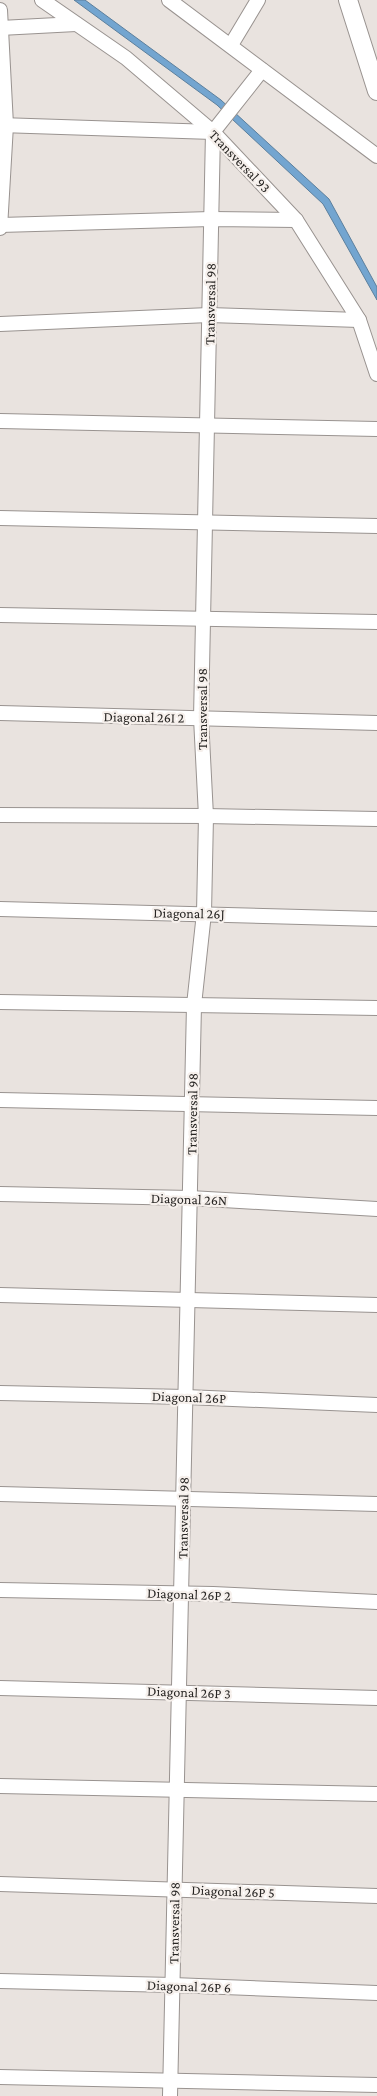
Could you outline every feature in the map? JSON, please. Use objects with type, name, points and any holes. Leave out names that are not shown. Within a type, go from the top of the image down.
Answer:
[{"type":"street","name":"Transversal 93","points":[[42,0],[126,58],[217,127],[296,220],[359,320],[376,369]]},
{"type":"street","points":[[169,0],[232,45],[262,70],[377,156]]},
{"type":"street","points":[[232,45],[258,0]]},
{"type":"street","points":[[348,0],[377,92]]},
{"type":"street","points":[[0,10],[3,125],[0,226],[212,219],[296,220]]},
{"type":"street","points":[[1,28],[76,24]]},
{"type":"street","points":[[3,125],[217,127],[262,70]]},
{"type":"street","name":"Transversal 98","points":[[170,2096],[194,1005],[204,913],[206,816],[201,718],[212,219],[217,127]]},
{"type":"street","points":[[0,324],[210,315],[359,320]]},
{"type":"street","points":[[0,421],[377,429]]},
{"type":"street","points":[[0,518],[377,526]]},
{"type":"street","points":[[0,615],[377,622]]},
{"type":"street","name":"Diagonal 26I 2","points":[[0,713],[377,723]]},
{"type":"street","points":[[0,815],[377,819]]},
{"type":"street","name":"Diagonal 26J","points":[[0,909],[377,918]]},
{"type":"street","points":[[0,1002],[377,1008]]},
{"type":"street","points":[[0,1100],[377,1108]]},
{"type":"street","name":"Diagonal 26N","points":[[0,1194],[190,1198],[377,1209]]},
{"type":"street","points":[[0,1295],[377,1305]]},
{"type":"street","name":"Diagonal 26P","points":[[0,1393],[186,1397],[377,1405]]},
{"type":"street","points":[[0,1494],[377,1504]]},
{"type":"street","name":"Diagonal 26P 2","points":[[0,1590],[182,1593],[377,1602]]},
{"type":"street","name":"Diagonal 26P 3","points":[[0,1688],[377,1698]]},
{"type":"street","points":[[0,1786],[377,1794]]},
{"type":"street","name":"Diagonal 26P 5","points":[[0,1884],[175,1888],[377,1896]]},
{"type":"street","name":"Diagonal 26P 6","points":[[0,1981],[173,1985],[377,1993]]},
{"type":"street","points":[[0,2076],[377,2085]]},
{"type":"water","points":[[74,0],[85,0],[221,100],[329,199],[377,287],[377,300],[323,204],[217,105]]}]
